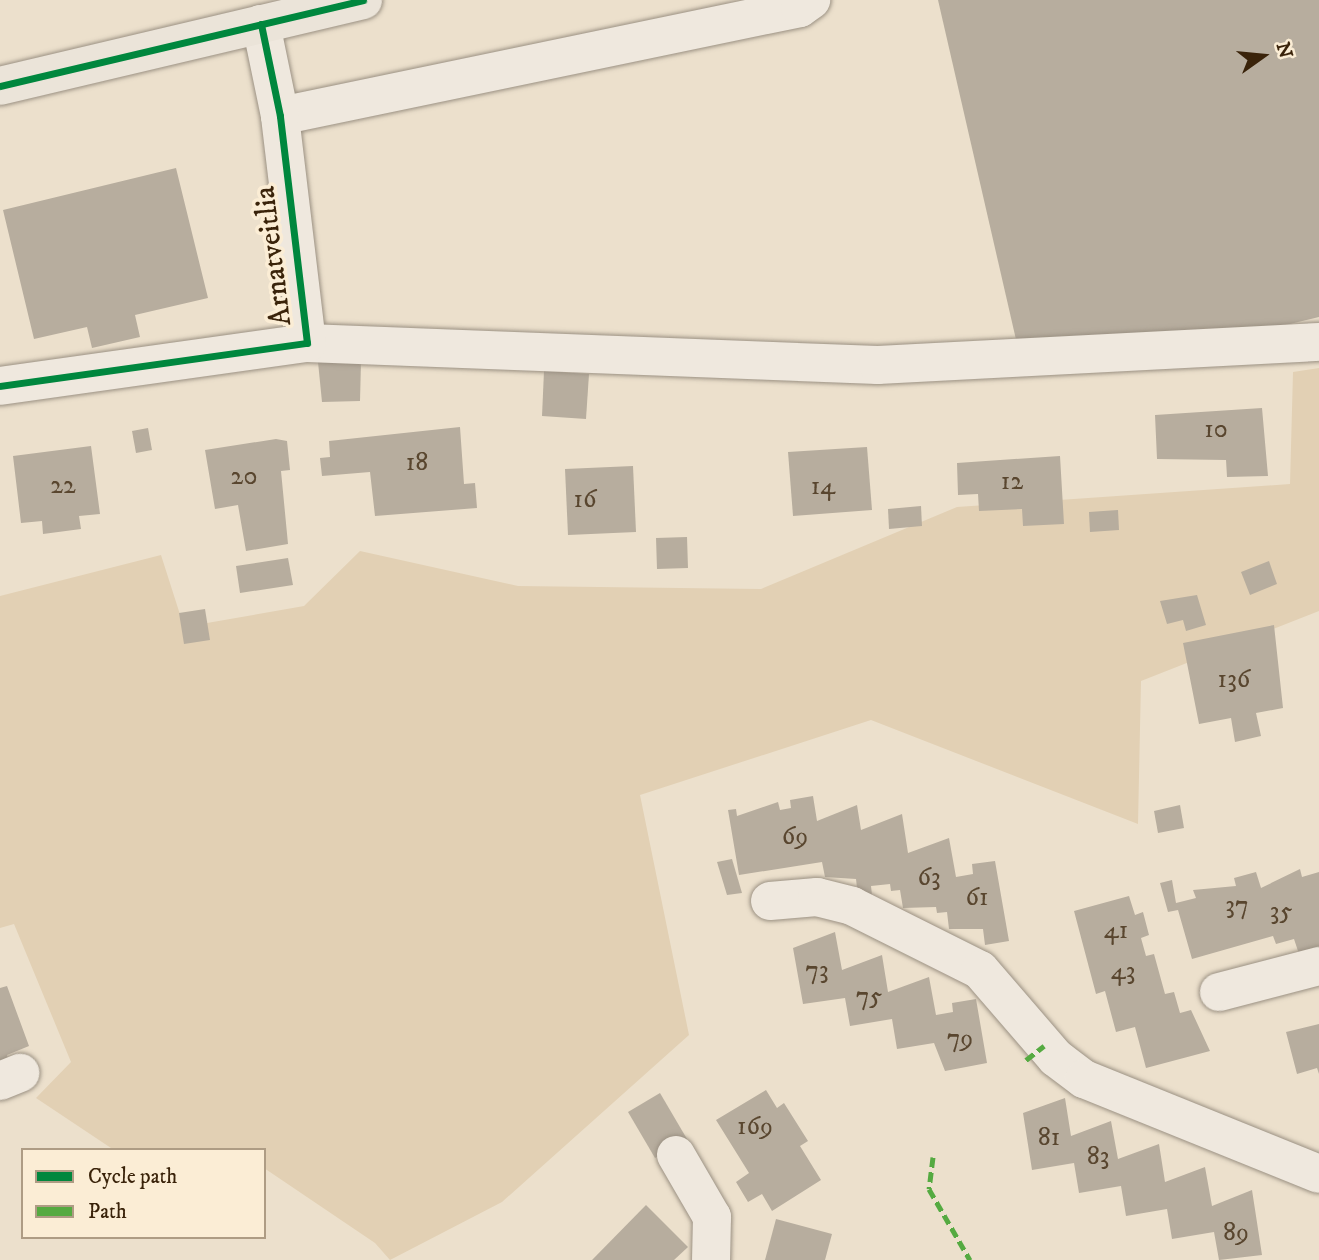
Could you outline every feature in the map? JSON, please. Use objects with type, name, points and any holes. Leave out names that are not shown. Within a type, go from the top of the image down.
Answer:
[{"type":"main road","points":[[0,86],[363,0]]},
{"type":"street","points":[[280,116],[800,8],[811,0]]},
{"type":"street","name":"Arnatveitlia","points":[[0,386],[307,343],[280,116],[261,24]]},
{"type":"street","points":[[307,343],[878,365],[1319,342]]},
{"type":"street","points":[[771,901],[817,897],[852,906],[980,970],[1056,1058],[1084,1079],[1319,1174]]},
{"type":"street","points":[[1219,992],[1319,966]]},
{"type":"street","points":[[676,1155],[712,1217],[711,1260]]},
{"type":"shaded area","points":[[1319,368],[1319,611],[1141,681],[1138,824],[871,720],[640,795],[689,1035],[502,1202],[390,1260],[375,1243],[266,1169],[266,1148],[111,1148],[36,1098],[71,1062],[14,924],[0,928],[0,596],[161,555],[184,627],[304,606],[360,551],[518,586],[761,589],[957,507],[1290,484],[1293,372]]},
{"type":"building","points":[[938,0],[1319,0],[1319,317],[1218,341],[1020,357]]},
{"type":"building","points":[[176,168],[208,298],[135,315],[140,337],[92,348],[87,327],[34,339],[3,210]]},
{"type":"building","points":[[318,362],[361,362],[360,401],[322,402]]},
{"type":"building","points":[[544,371],[589,374],[586,419],[542,416]]},
{"type":"building","points":[[1262,408],[1268,476],[1227,477],[1226,460],[1157,459],[1155,415]]},
{"type":"building","points":[[460,427],[464,484],[475,483],[477,508],[375,516],[370,472],[322,476],[320,458],[330,457],[329,441]]},
{"type":"building","points":[[148,428],[152,450],[136,453],[132,431]]},
{"type":"building","points":[[276,439],[287,441],[290,470],[281,471],[288,544],[246,551],[238,505],[215,509],[205,450]]},
{"type":"building","points":[[91,446],[100,514],[79,516],[81,529],[43,534],[42,521],[21,523],[13,456]]},
{"type":"building","points":[[867,447],[872,510],[793,516],[788,452]]},
{"type":"building","points":[[1060,456],[1064,524],[1023,526],[1022,509],[979,511],[978,494],[958,495],[957,463]]},
{"type":"building","points":[[633,466],[636,532],[568,535],[565,469]]},
{"type":"building","points":[[921,506],[922,526],[889,529],[888,509]]},
{"type":"building","points":[[1118,510],[1119,530],[1090,532],[1089,512]]},
{"type":"building","points":[[687,537],[688,568],[657,569],[656,538]]},
{"type":"building","points":[[288,558],[293,585],[240,593],[236,566]]},
{"type":"building","points":[[1269,561],[1277,584],[1250,595],[1241,572]]},
{"type":"building","points":[[1197,595],[1206,625],[1186,631],[1183,620],[1167,624],[1160,601]]},
{"type":"building","points":[[205,609],[210,640],[184,644],[179,613]]},
{"type":"building","points":[[1274,625],[1283,708],[1256,713],[1261,736],[1235,742],[1231,718],[1199,724],[1183,643]]},
{"type":"building","points":[[813,796],[817,821],[857,805],[861,830],[902,814],[908,853],[949,838],[956,877],[973,874],[972,864],[995,861],[1009,941],[985,945],[983,929],[949,929],[947,912],[937,913],[936,907],[903,908],[900,890],[891,891],[890,884],[871,886],[872,895],[858,897],[856,879],[825,877],[822,862],[739,875],[728,810],[736,809],[737,816],[778,802],[780,810],[791,808],[790,800]]},
{"type":"building","points":[[1180,805],[1184,828],[1158,833],[1154,811]]},
{"type":"building","points":[[732,859],[742,893],[727,895],[717,862]]},
{"type":"building","points":[[1300,869],[1302,877],[1319,872],[1319,948],[1299,954],[1294,939],[1276,944],[1273,936],[1192,959],[1178,910],[1168,912],[1160,883],[1172,880],[1176,903],[1196,898],[1193,890],[1236,886],[1234,878],[1256,872],[1261,888]]},
{"type":"building","points":[[1129,896],[1135,915],[1143,912],[1149,935],[1141,938],[1146,956],[1154,954],[1165,994],[1174,992],[1180,1013],[1191,1010],[1210,1051],[1146,1068],[1135,1027],[1116,1032],[1105,991],[1096,994],[1074,911]]},
{"type":"building","points":[[835,932],[842,970],[882,955],[888,992],[929,977],[936,1015],[953,1012],[952,1003],[976,999],[987,1063],[945,1071],[934,1043],[897,1049],[892,1019],[850,1026],[845,998],[803,1004],[793,948]]},
{"type":"building","points":[[7,986],[29,1046],[7,1055],[9,1062],[0,1066],[0,988]]},
{"type":"building","points":[[1319,1024],[1319,1074],[1317,1068],[1297,1074],[1286,1032]]},
{"type":"building","points":[[766,1090],[777,1108],[784,1103],[808,1141],[800,1146],[821,1180],[772,1211],[762,1194],[748,1202],[736,1182],[749,1173],[716,1120]]},
{"type":"building","points":[[660,1093],[687,1139],[655,1158],[628,1112]]},
{"type":"building","points":[[1065,1098],[1071,1136],[1111,1121],[1118,1159],[1159,1144],[1165,1182],[1205,1167],[1212,1206],[1252,1190],[1262,1255],[1219,1260],[1214,1232],[1172,1239],[1167,1209],[1126,1216],[1121,1186],[1079,1193],[1074,1163],[1032,1170],[1023,1113]]},
{"type":"building","points":[[646,1205],[688,1247],[674,1260],[592,1260]]},
{"type":"building","points":[[776,1219],[832,1234],[825,1260],[765,1260]]},
{"type":"marked path","points":[[1026,1060],[1044,1046]]},
{"type":"marked path","points":[[933,1157],[929,1189],[970,1260]]},
{"type":"cycle path","points":[[0,86],[363,0]]},
{"type":"cycle path","points":[[0,386],[307,343],[280,116],[261,24]]}]
